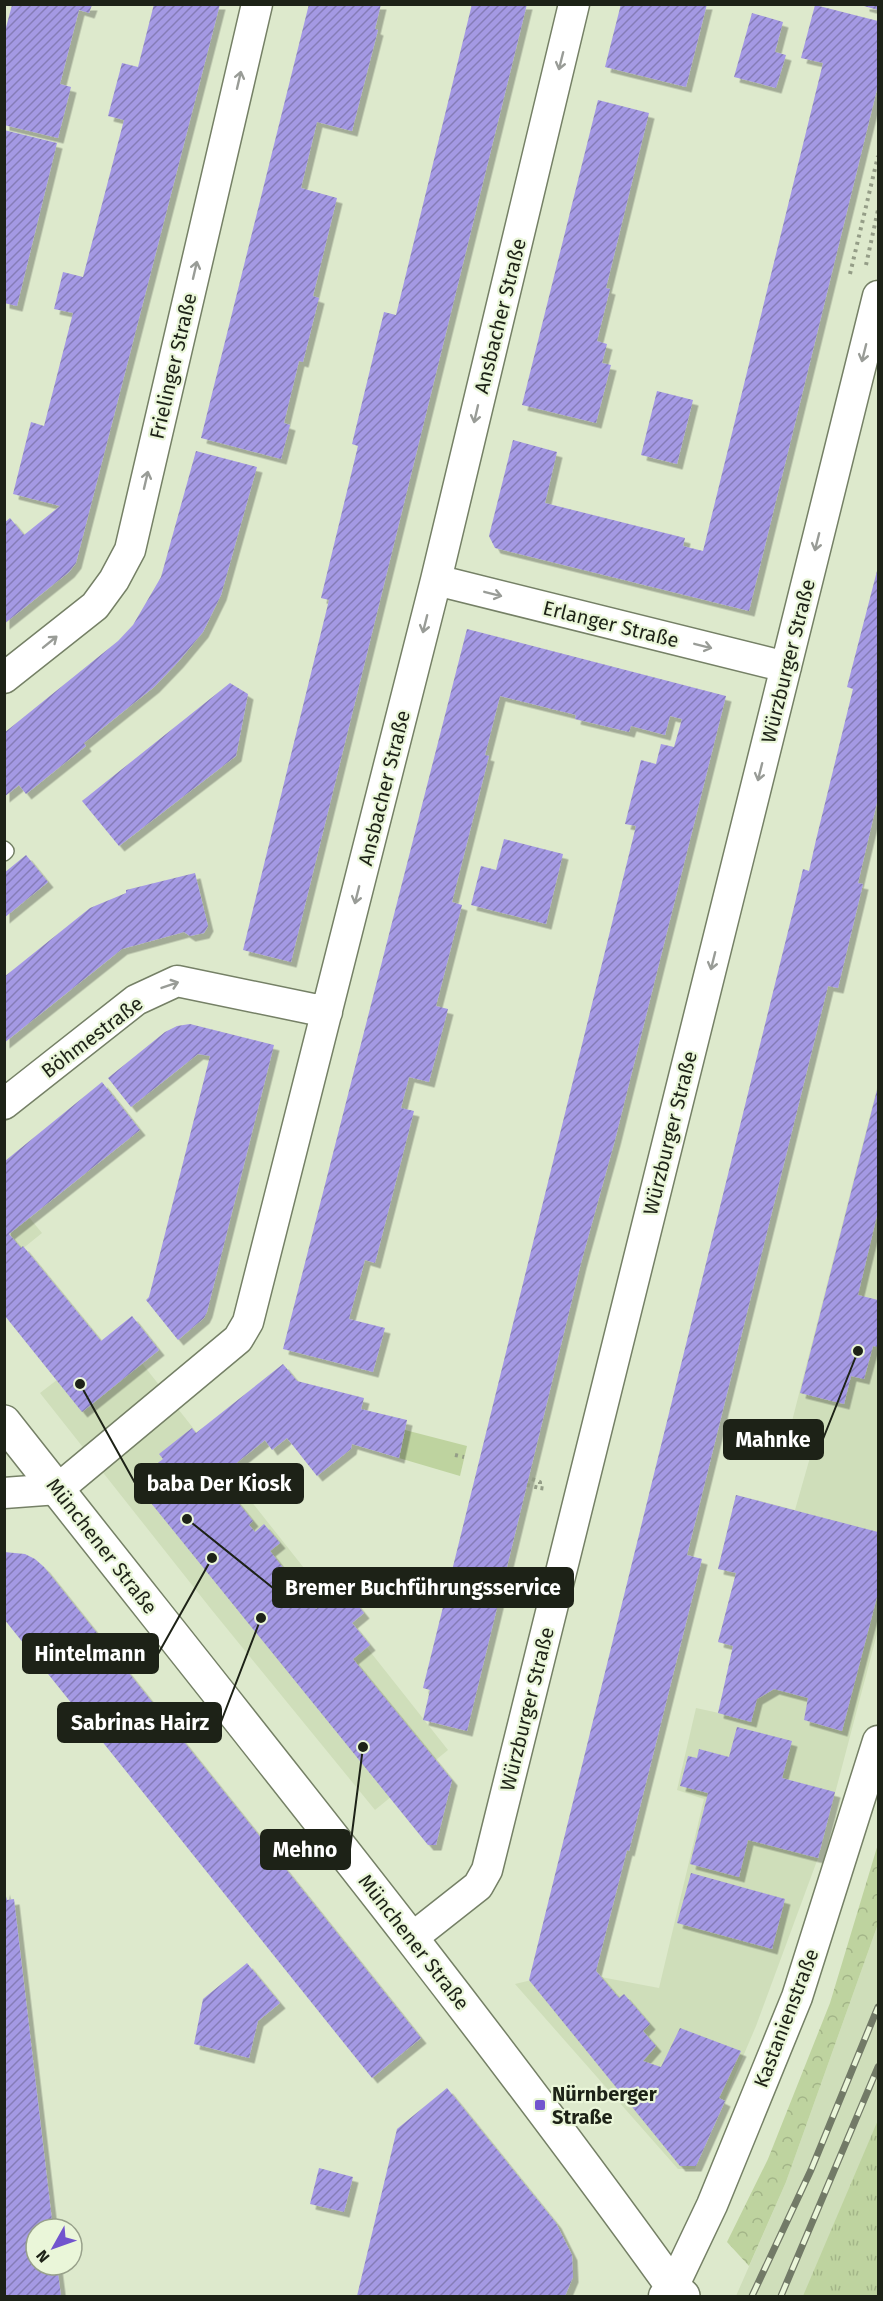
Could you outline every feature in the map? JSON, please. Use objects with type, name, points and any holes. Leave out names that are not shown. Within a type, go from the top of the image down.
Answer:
[{"type":"street","name":"Frielinger Straße","points":[[4,678],[95,606],[114,580],[130,550],[257,4]]},
{"type":"street","name":"Ansbacher Straße","points":[[57,1489],[238,1339],[248,1322],[436,580],[574,4]]},
{"type":"street","name":"Würzburger Straße","points":[[412,1938],[478,1886],[487,1870],[879,296]]},
{"type":"street","name":"Erlanger Straße","points":[[436,580],[786,667]]},
{"type":"street","name":"Böhmestraße","points":[[4,1104],[136,1000],[177,981],[327,1012]]},
{"type":"street","name":"Münchener Straße","points":[[4,1422],[412,1938],[540,2105],[673,2293]]},
{"type":"street","points":[[4,1493],[57,1489]]},
{"type":"street","name":"Kastanienstraße","points":[[673,2293],[712,2205],[797,1996],[879,1741]]},
{"type":"path","points":[[455,1455],[464,1457]]},
{"type":"path","points":[[532,1479],[540,1482],[540,1488]]},
{"type":"path","points":[[527,1485],[547,1489]]},
{"type":"shaded area","points":[[878,1084],[878,1630],[818,1858],[756,2026],[695,2169],[678,2169],[515,1984],[569,1971],[659,1988],[704,1799],[677,1790],[696,1708],[719,1713],[733,1646],[718,1642],[736,1573],[718,1569],[736,1495],[795,1510],[815,1440],[789,1433]]},
{"type":"shaded area","points":[[4,1187],[42,1233],[5,1263],[4,1263]]},
{"type":"shaded area","points":[[118,1333],[448,1750],[375,1810],[211,1609],[40,1393]]},
{"type":"shaded area","points":[[878,1924],[878,2296],[736,2296],[786,2182]]},
{"type":"green space","points":[[405,1430],[467,1446],[460,1476],[399,1458]]},
{"type":"green space","points":[[878,1844],[878,1924],[786,2182],[749,2266],[727,2242],[768,2159],[830,2003]]},
{"type":"green space","points":[[878,2120],[878,2296],[803,2296]]},
{"type":"building","points":[[154,4],[220,4],[76,563],[69,572],[4,624],[4,523],[10,518],[24,535],[60,506],[13,494],[31,422],[44,426],[73,313],[54,309],[63,272],[83,277],[124,120],[108,116],[122,63],[138,67]]},
{"type":"building","points":[[309,4],[381,4],[375,29],[378,30],[352,131],[317,122],[301,188],[337,198],[313,296],[319,298],[303,362],[299,361],[284,423],[290,425],[281,459],[201,438]]},
{"type":"building","points":[[472,4],[527,4],[291,962],[243,950],[329,600],[321,598],[358,446],[352,444],[384,312],[396,315]]},
{"type":"building","points":[[621,4],[707,4],[686,87],[605,67]]},
{"type":"building","points":[[864,4],[878,4],[878,10],[864,6]]},
{"type":"building","points":[[12,5],[92,5],[89,13],[79,10],[60,84],[71,87],[58,138],[4,125],[4,35]]},
{"type":"building","points":[[815,5],[878,21],[878,85],[749,611],[495,548],[489,536],[513,440],[557,452],[545,503],[685,538],[683,546],[703,551],[823,63],[801,58]]},
{"type":"building","points":[[752,13],[783,22],[775,52],[786,55],[776,88],[734,77]]},
{"type":"building","points":[[598,100],[649,113],[606,288],[610,289],[597,341],[607,344],[602,363],[611,365],[596,423],[522,405]]},
{"type":"building","points":[[4,130],[57,143],[17,306],[4,303]]},
{"type":"building","points":[[657,391],[693,400],[677,464],[641,455]]},
{"type":"building","points":[[196,451],[257,467],[221,595],[203,632],[154,687],[84,743],[86,746],[26,794],[19,785],[4,797],[4,733],[118,641],[133,625],[161,577]]},
{"type":"building","points":[[878,567],[878,798],[858,883],[863,884],[838,988],[828,986],[687,1555],[702,1559],[629,1851],[627,1850],[596,1971],[619,1998],[624,1994],[650,2024],[643,2031],[656,2046],[643,2061],[661,2067],[680,2028],[741,2051],[719,2098],[725,2101],[696,2166],[680,2166],[529,1980],[803,869],[809,871],[853,689],[847,687]]},
{"type":"building","points":[[467,629],[726,696],[615,1140],[581,1263],[467,1731],[423,1720],[430,1690],[423,1688],[636,826],[625,824],[641,760],[656,764],[661,744],[674,747],[682,719],[670,716],[665,735],[631,726],[629,732],[575,719],[576,715],[500,696],[485,755],[489,756],[452,902],[462,905],[436,1006],[448,1009],[429,1082],[409,1077],[401,1108],[414,1111],[375,1263],[365,1260],[349,1319],[385,1328],[373,1372],[283,1349]]},
{"type":"building","points":[[230,683],[248,694],[236,756],[119,846],[82,801]]},
{"type":"building","points":[[504,839],[563,854],[546,924],[471,905],[481,866],[496,870]]},
{"type":"building","points":[[26,855],[48,882],[4,918],[4,873]]},
{"type":"building","points":[[195,873],[208,926],[204,933],[190,936],[184,932],[122,949],[4,1043],[4,977],[90,908],[126,893],[126,890]]},
{"type":"building","points":[[190,1024],[274,1045],[207,1312],[204,1318],[178,1340],[146,1300],[149,1297],[210,1056],[198,1054],[131,1107],[108,1078],[165,1032],[177,1026]]},
{"type":"building","points":[[102,1082],[140,1130],[9,1234],[21,1248],[23,1246],[101,1341],[132,1316],[159,1350],[82,1412],[5,1316],[5,1161]]},
{"type":"building","points":[[878,1086],[878,1211],[858,1295],[878,1300],[878,1347],[873,1346],[864,1379],[851,1376],[844,1404],[800,1393]]},
{"type":"building","points":[[283,1364],[297,1381],[364,1398],[361,1409],[407,1420],[399,1458],[352,1444],[351,1449],[317,1476],[287,1438],[272,1450],[265,1440],[218,1478],[253,1521],[249,1525],[255,1532],[264,1524],[280,1543],[270,1551],[291,1578],[302,1569],[315,1585],[304,1594],[316,1609],[343,1587],[364,1613],[352,1623],[370,1645],[353,1659],[452,1780],[436,1845],[428,1845],[134,1482],[163,1459],[159,1454],[192,1428],[196,1433]]},
{"type":"building","points":[[736,1495],[878,1532],[878,1593],[842,1731],[804,1720],[808,1698],[774,1689],[757,1699],[751,1722],[718,1713],[733,1646],[718,1642],[736,1573],[718,1569]]},
{"type":"building","points":[[4,1552],[25,1554],[44,1567],[421,2038],[372,2078],[4,1619]]},
{"type":"building","points":[[737,1727],[792,1741],[782,1778],[835,1792],[818,1858],[748,1840],[739,1877],[690,1864],[708,1793],[680,1786],[688,1756],[697,1758],[699,1749],[729,1757]]},
{"type":"building","points":[[691,1873],[785,1899],[772,1949],[677,1923]]},
{"type":"building","points":[[4,1889],[7,1900],[14,1899],[52,2217],[24,2217],[24,2277],[59,2277],[61,2296],[5,2296]]},
{"type":"building","points":[[247,1963],[280,2003],[258,2021],[249,2058],[194,2044],[203,1999]]},
{"type":"building","points":[[447,2088],[556,2223],[572,2255],[573,2277],[565,2296],[357,2296],[397,2129]]},
{"type":"building","points":[[319,2168],[353,2177],[344,2212],[310,2204]]},
{"type":"railway","points":[[752,2296],[811,2170],[878,2007]]},
{"type":"railway","points":[[781,2296],[878,2067]]},
{"type":"place","name":"Mahnke","points":[[858,1351]]},
{"type":"place","name":"baba Der Kiosk","points":[[80,1384]]},
{"type":"place","name":"Bremer Buchführungsservice","points":[[187,1519]]},
{"type":"place","name":"Hintelmann","points":[[212,1558]]},
{"type":"place","name":"Sabrinas Hairz","points":[[261,1618]]},
{"type":"place","name":"Mehno","points":[[363,1747]]},
{"type":"place","name":"Nürnberger Straße","points":[[540,2105]]}]
